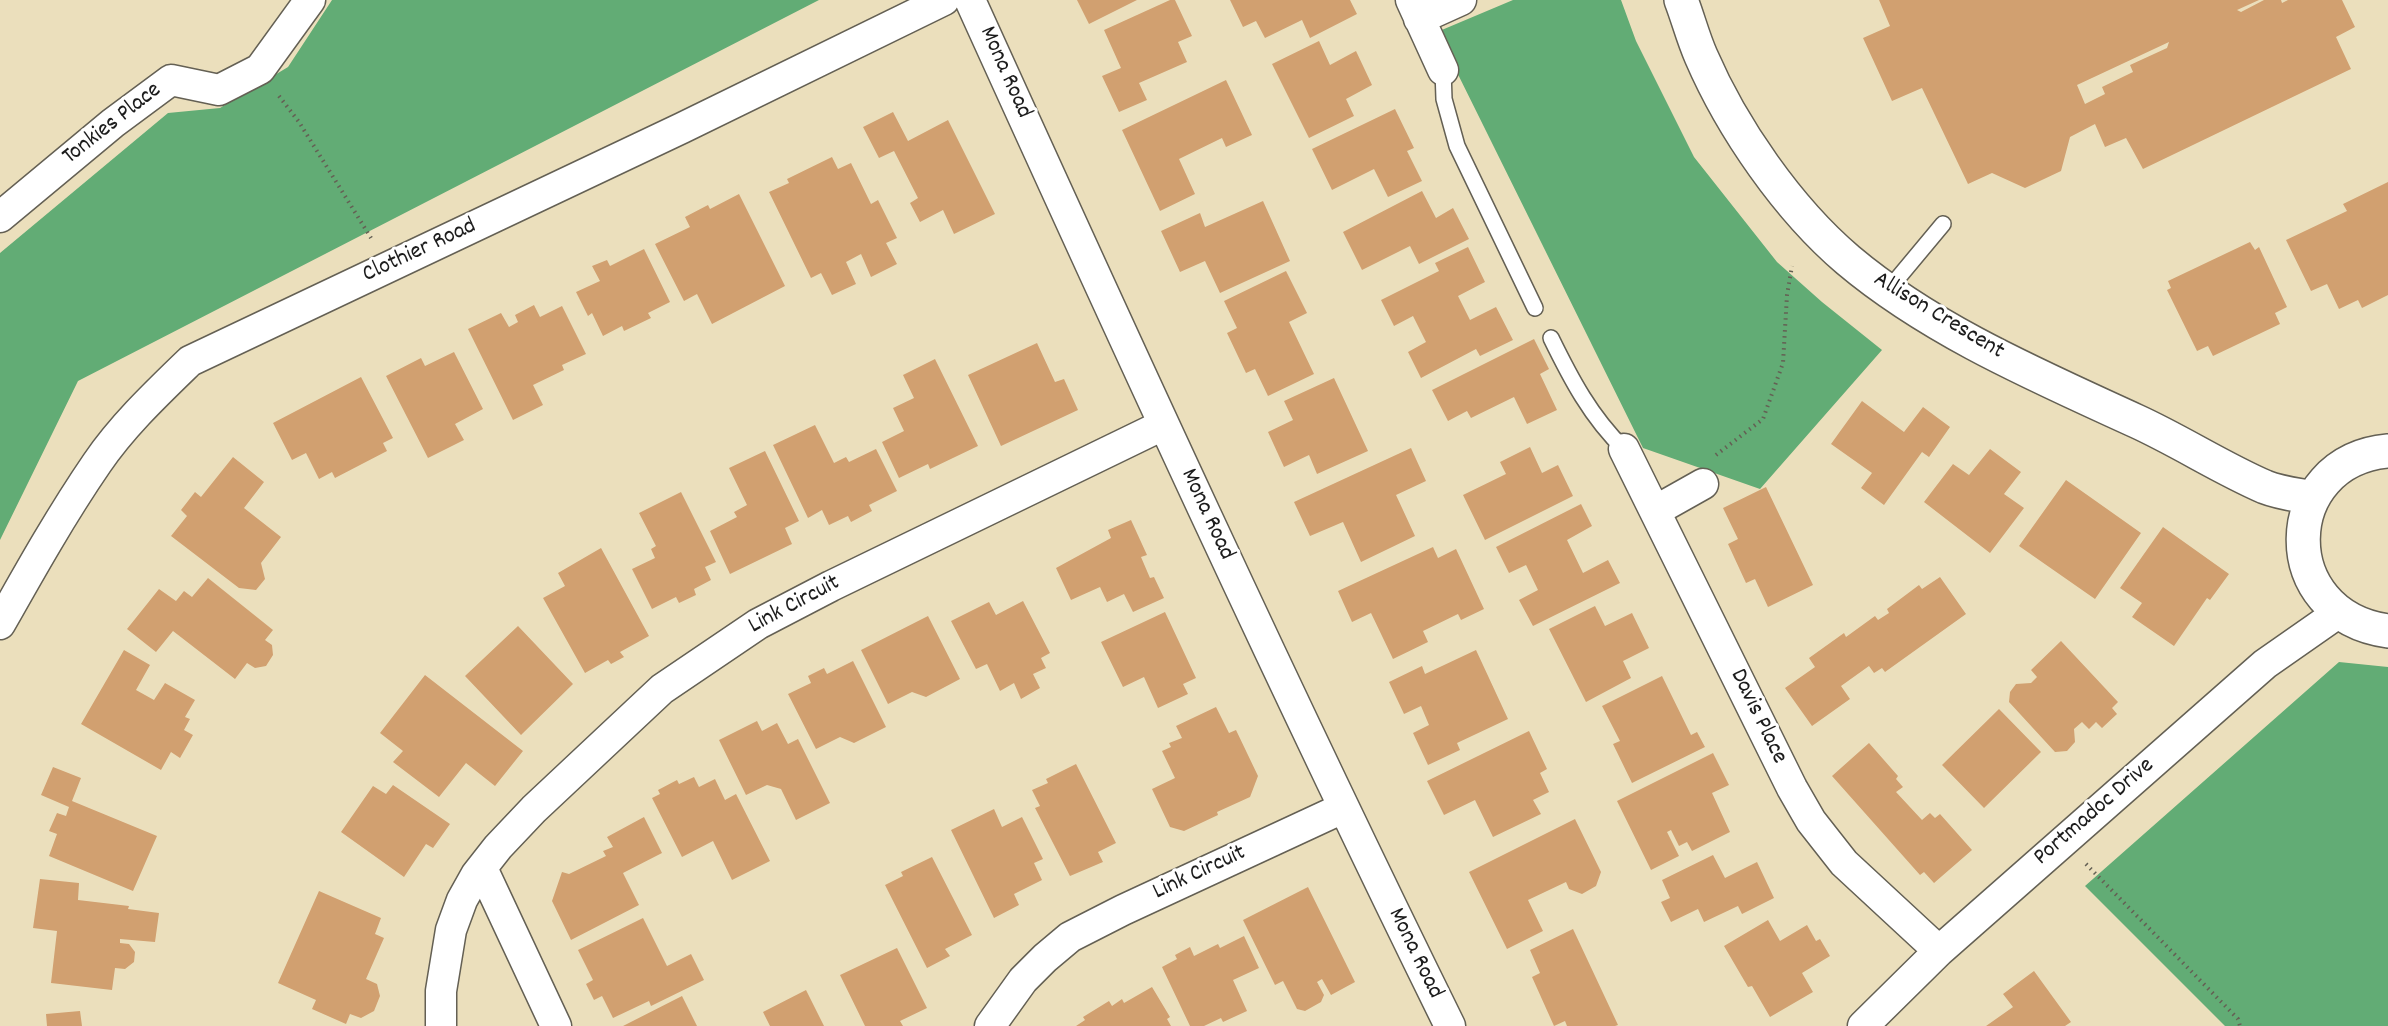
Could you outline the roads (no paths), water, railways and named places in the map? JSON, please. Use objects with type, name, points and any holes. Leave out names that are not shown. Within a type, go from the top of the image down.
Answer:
[{"type":"street","name":"Tonkies Place","points":[[0,217],[113,123],[171,80],[219,90],[260,69],[310,0]]},
{"type":"street","name":"Clothier Road","points":[[0,624],[39,555],[98,461],[149,401],[190,362],[682,128],[944,0]]},
{"type":"street","name":"Mona Road","points":[[970,0],[1163,425],[1343,808],[1450,1026]]},
{"type":"street","points":[[1443,70],[1415,9],[1461,0]]},
{"type":"street","name":"Allison Crescent","points":[[1681,0],[1701,55],[1725,106],[1748,143],[1812,225],[1848,260],[1888,290],[1970,341],[2143,424],[2267,488],[2313,498]]},
{"type":"street","name":"Link Circuit","points":[[441,1026],[441,991],[451,930],[462,900],[482,868],[498,847],[534,809],[663,689],[758,624],[841,581],[1163,425]]},
{"type":"street","name":"Davis Place","points":[[1624,449],[1792,788],[1811,821],[1844,863],[1938,951]]},
{"type":"street","points":[[2388,451],[2372,452],[2349,462],[2328,478],[2313,498],[2302,540],[2305,560],[2312,581],[2323,598],[2338,613],[2355,623],[2388,631]]},
{"type":"street","points":[[1655,511],[1703,484]]},
{"type":"street","name":"Portmadoc Drive","points":[[1863,1026],[1938,951],[2265,664],[2338,613]]},
{"type":"street","name":"Link Circuit","points":[[990,1026],[1023,980],[1070,938],[1296,828],[1343,808]]},
{"type":"street","points":[[482,868],[556,1026]]},
{"type":"lane","points":[[1443,70],[1444,99],[1457,146],[1535,308]]},
{"type":"lane","points":[[1888,290],[1944,224]]},
{"type":"lane","points":[[1551,338],[1578,393],[1605,430],[1624,449]]}]
